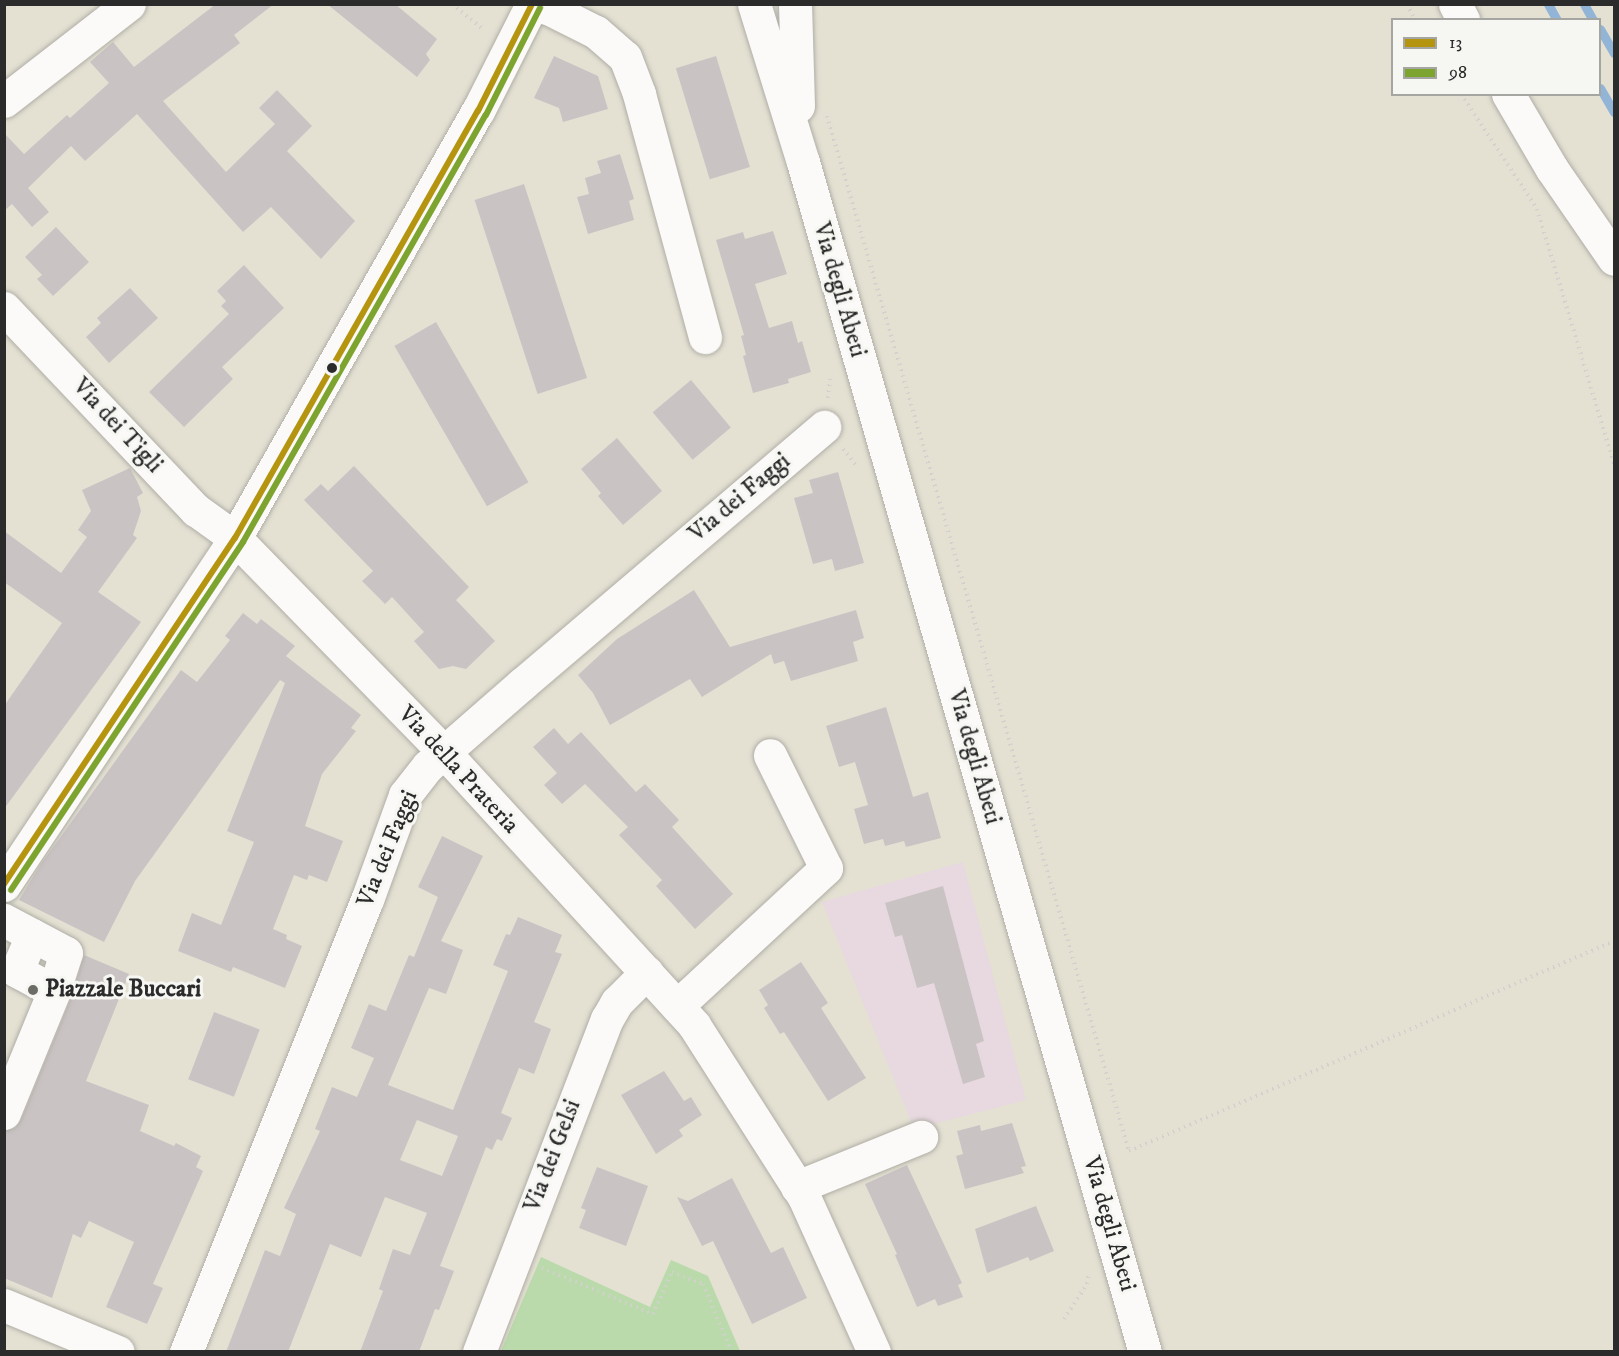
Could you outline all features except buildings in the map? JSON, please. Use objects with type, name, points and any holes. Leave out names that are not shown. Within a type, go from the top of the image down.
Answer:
[{"type":"street","points":[[4,101],[129,4]]},
{"type":"street","name":"Via degli Abeti","points":[[754,4],[802,162],[1145,1352]]},
{"type":"street","name":"Via degli Abeti","points":[[795,4],[796,76],[802,162]]},
{"type":"street","points":[[1455,4],[1462,18]]},
{"type":"street","points":[[4,885],[235,538],[478,111],[532,5],[548,8],[596,32],[625,57],[639,94],[705,337]]},
{"type":"street","points":[[1509,96],[1552,169],[1614,259]]},
{"type":"street","name":"Via dei Tigli","points":[[4,308],[196,510],[235,538]]},
{"type":"street","name":"Via dei Faggi","points":[[186,1352],[367,900],[405,795],[444,752],[824,427]]},
{"type":"street","name":"Via della Prateria","points":[[235,538],[444,752],[694,1025],[797,1186],[874,1352]]},
{"type":"street","points":[[677,1006],[826,868],[770,755]]},
{"type":"street","points":[[4,1113],[54,991],[16,971],[18,927]]},
{"type":"street","name":"Via dei Gelsi","points":[[479,1352],[607,1019],[617,1002],[647,972]]},
{"type":"street","points":[[797,1186],[921,1137]]},
{"type":"street","points":[[4,1305],[118,1352]]},
{"type":"path","points":[[452,4],[509,50]]},
{"type":"path","points":[[1407,4],[1414,18]]},
{"type":"path","points":[[1462,96],[1537,209],[1614,464]]},
{"type":"path","points":[[827,114],[1129,1151],[1614,941]]},
{"type":"path","points":[[533,1264],[653,1314],[672,1272],[703,1284],[732,1352]]},
{"type":"shaded area","points":[[963,862],[1026,1100],[914,1129],[822,902]]},
{"type":"green space","points":[[541,1257],[650,1307],[671,1260],[708,1276],[740,1351],[501,1351]]},
{"type":"waterway","points":[[1548,4],[1556,18]]},
{"type":"waterway","points":[[1584,4],[1592,18]]},
{"type":"waterway","points":[[1601,31],[1614,53]]},
{"type":"waterway","points":[[1601,90],[1614,112]]},
{"type":"transit line","name":"13","points":[[4,884],[235,538],[478,111],[532,4]]},
{"type":"transit line","name":"98","points":[[11,890],[243,542],[486,115],[540,8]]},
{"type":"place","name":"Piazzale Buccari","points":[[33,990]]}]
